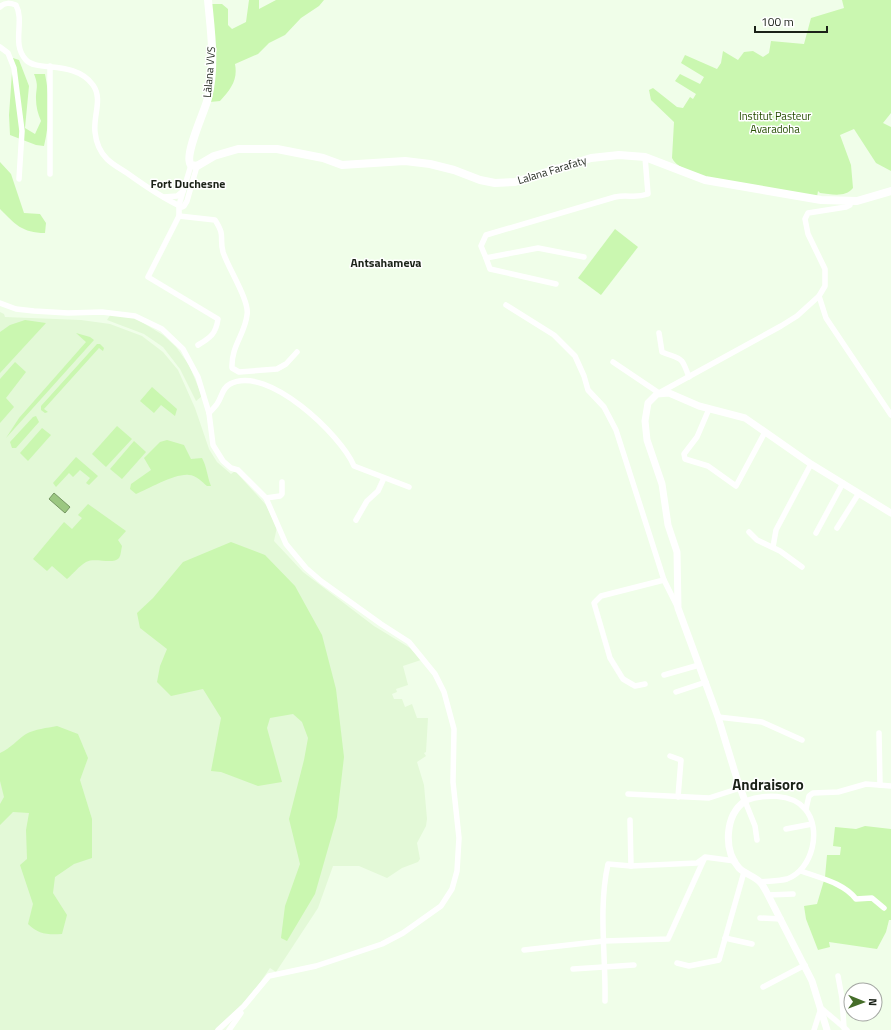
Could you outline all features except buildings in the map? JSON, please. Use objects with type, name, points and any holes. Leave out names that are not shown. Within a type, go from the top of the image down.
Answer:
[{"type":"main road","name":"Làlana VVS","points":[[194,166],[188,161],[208,98],[213,54],[208,0]]},
{"type":"main road","name":"Lalana Farafaty","points":[[194,166],[214,156],[238,150],[278,149],[323,158],[342,165],[405,161],[430,164],[454,170],[480,180],[495,183],[515,182],[591,158],[619,155],[645,157],[705,180],[821,200],[850,201],[868,199],[891,191]]},
{"type":"street","points":[[0,7],[3,4],[10,3],[16,5],[20,12],[18,43],[19,49],[26,60],[31,63],[63,67],[79,73],[92,84],[96,91],[98,101],[95,131],[100,151],[107,159],[161,197],[184,206],[194,166]]},
{"type":"street","points":[[0,47],[8,53],[14,68],[22,131],[19,179]]},
{"type":"street","points":[[50,66],[50,174]]},
{"type":"street","points":[[556,284],[490,269],[481,246],[486,235],[615,197],[625,195],[638,198],[648,194],[645,157]]},
{"type":"street","points":[[194,166],[183,190],[179,205],[179,216],[148,277],[218,319],[216,329],[211,338],[198,345]]},
{"type":"street","points":[[161,197],[177,196],[183,190]]},
{"type":"street","points":[[678,608],[677,552],[668,526],[662,484],[648,447],[646,434],[646,407],[650,400],[660,393],[789,321],[819,296],[825,286],[825,269],[808,234],[804,219],[808,213],[815,211],[846,207],[850,204],[850,201]]},
{"type":"street","points":[[179,216],[215,220],[222,231],[223,251],[231,275],[239,287],[248,314],[233,351],[232,368],[239,372],[277,369],[286,364],[297,352]]},
{"type":"street","points":[[486,258],[538,248],[584,257]]},
{"type":"street","points":[[819,296],[826,318],[891,414]]},
{"type":"street","points":[[0,303],[16,309],[68,313],[102,312],[136,316],[162,329],[183,349],[198,377],[209,413],[213,444],[223,461],[230,468],[238,470],[266,498],[286,544],[306,568],[321,581],[409,642],[435,674],[444,692],[454,729],[453,782],[459,838],[456,877],[452,888],[441,906],[403,933],[382,944],[316,966],[269,976],[244,1006],[218,1030]]},
{"type":"street","points":[[506,305],[554,335],[575,356],[584,376],[588,390],[604,407],[616,430],[664,580],[678,608],[706,682],[740,788],[756,826],[757,840]]},
{"type":"street","points":[[659,333],[662,352],[677,355],[683,360],[689,377]]},
{"type":"street","points":[[614,362],[660,393],[669,393],[709,408],[745,418],[811,464],[891,513]]},
{"type":"street","points":[[209,413],[218,403],[224,389],[231,383],[244,381],[258,382],[291,398],[349,454],[354,466],[409,487]]},
{"type":"street","points":[[709,408],[697,437],[684,454],[685,459],[708,466],[736,486],[765,432]]},
{"type":"street","points":[[773,546],[776,530],[811,464]]},
{"type":"street","points":[[356,520],[367,501],[378,490],[384,478]]},
{"type":"street","points":[[266,498],[280,496],[282,494],[282,482]]},
{"type":"street","points":[[816,533],[843,483]]},
{"type":"street","points":[[837,528],[859,493]]},
{"type":"street","points":[[749,532],[757,540],[773,546],[802,567]]},
{"type":"street","points":[[645,684],[635,686],[623,679],[610,658],[593,605],[601,596],[664,580]]},
{"type":"street","points":[[664,675],[699,666]]},
{"type":"street","points":[[676,692],[706,682]]},
{"type":"street","points":[[718,717],[762,722],[802,740]]},
{"type":"street","points":[[879,732],[880,785]]},
{"type":"street","points":[[670,756],[681,760],[678,797]]},
{"type":"street","points":[[806,809],[809,796],[813,793],[838,792],[866,784],[891,786]]},
{"type":"street","points":[[628,794],[709,798],[740,788]]},
{"type":"street","points":[[760,882],[788,879],[801,871],[810,858],[814,848],[812,824],[806,809],[793,800],[767,796],[754,797],[745,801],[732,814],[730,822],[730,846],[735,862],[744,872],[760,882],[781,919],[805,965],[814,986],[827,1030]]},
{"type":"street","points":[[630,820],[631,866]]},
{"type":"street","points":[[786,829],[812,824]]},
{"type":"street","points":[[705,857],[735,862]]},
{"type":"street","points":[[605,1001],[606,965],[603,907],[608,864],[631,866],[698,863],[705,857]]},
{"type":"street","points":[[524,950],[604,941],[668,939],[705,857]]},
{"type":"street","points":[[801,871],[846,889],[856,899],[872,898],[884,908]]},
{"type":"street","points":[[677,963],[689,966],[720,960],[744,872]]},
{"type":"street","points":[[768,895],[793,894]]},
{"type":"street","points":[[760,918],[781,919]]},
{"type":"street","points":[[725,938],[752,944]]},
{"type":"street","points":[[573,969],[606,965],[634,965]]},
{"type":"street","points":[[763,987],[805,965]]},
{"type":"street","points":[[838,976],[846,1029]]},
{"type":"street","points":[[229,1030],[244,1006]]},
{"type":"street","points":[[821,1008],[846,1029]]},
{"type":"street","points":[[814,1030],[821,1008]]},
{"type":"shaded area","points":[[0,312],[4,314],[5,317],[81,320],[110,324],[142,336],[163,352],[178,370],[195,408],[209,449],[217,462],[231,474],[235,471],[266,505],[277,527],[274,541],[303,572],[374,626],[410,648],[421,660],[403,666],[408,685],[396,689],[397,692],[392,694],[394,699],[402,699],[405,707],[412,704],[417,718],[428,718],[426,752],[424,753],[426,756],[417,762],[424,785],[427,819],[426,826],[417,843],[420,859],[418,862],[402,868],[387,878],[359,866],[333,866],[318,908],[276,972],[270,968],[257,987],[238,1009],[215,1030],[0,1030]]},
{"type":"shaded area","points":[[111,314],[135,318],[163,335],[176,347],[189,365],[202,396],[196,401],[180,369],[163,347],[144,334],[107,320]]},
{"type":"shaded area","points":[[54,493],[70,507],[65,513],[49,499]]},
{"type":"green space","points":[[249,0],[259,0],[259,9],[276,0],[324,0],[319,6],[301,18],[285,35],[269,43],[258,54],[235,64],[236,70],[233,84],[220,101],[210,102],[210,4],[222,4],[228,9],[228,25],[232,29],[246,22]]},
{"type":"green space","name":"Institut Pasteur Avaradoha","points":[[842,0],[891,0],[891,113],[883,123],[891,127],[891,171],[876,163],[854,129],[840,135],[851,165],[853,188],[842,194],[820,193],[818,191],[817,197],[738,185],[695,174],[680,166],[672,158],[674,122],[651,100],[649,90],[653,88],[677,107],[683,108],[690,97],[693,99],[696,94],[675,81],[680,74],[700,84],[704,77],[681,63],[685,55],[717,69],[721,63],[723,51],[738,60],[744,52],[753,51],[763,57],[769,53],[771,41],[804,44],[811,18],[844,8]]},
{"type":"green space","points":[[13,58],[19,60],[29,86],[25,128],[35,134],[41,121],[36,105],[37,84],[34,74],[45,74],[49,110],[44,146],[36,145],[10,135],[9,115]]},
{"type":"green space","points":[[0,162],[11,174],[24,213],[40,214],[46,223],[45,233],[37,233],[20,227],[0,209]]},
{"type":"green space","points":[[615,229],[638,247],[601,295],[578,278]]},
{"type":"green space","points":[[25,320],[46,323],[0,373],[0,332],[10,325]]},
{"type":"green space","points":[[76,333],[90,337],[94,340],[6,438],[19,418],[86,342]]},
{"type":"green space","points":[[97,344],[100,344],[104,348],[103,351],[99,348],[44,409],[48,412],[45,413],[41,410],[41,406]]},
{"type":"green space","points":[[15,362],[26,372],[6,398],[14,407],[0,423],[0,379]]},
{"type":"green space","points":[[152,387],[177,409],[175,416],[161,405],[154,413],[140,401]]},
{"type":"green space","points":[[36,416],[39,422],[16,448],[12,448],[10,442],[33,417]]},
{"type":"green space","points":[[117,426],[132,439],[106,467],[92,454]]},
{"type":"green space","points":[[42,428],[51,435],[28,461],[20,453]]},
{"type":"green space","points":[[167,440],[184,445],[191,459],[202,458],[211,486],[207,486],[194,476],[183,475],[162,482],[136,494],[130,489],[131,484],[151,470],[144,458],[160,442]]},
{"type":"green space","points":[[134,441],[146,452],[122,479],[110,469]]},
{"type":"green space","points":[[76,457],[98,476],[89,485],[86,483],[90,478],[80,470],[73,477],[69,473],[56,487],[53,483]]},
{"type":"green space","points":[[88,504],[126,531],[118,540],[122,546],[119,558],[113,561],[94,560],[86,562],[67,579],[52,566],[47,571],[33,559],[64,522],[72,529],[82,518],[78,515]]},
{"type":"green space","points":[[231,542],[265,555],[295,586],[322,635],[336,689],[344,757],[337,817],[315,894],[287,941],[281,938],[285,906],[300,864],[289,819],[308,738],[302,722],[293,714],[270,718],[267,728],[282,782],[258,786],[221,772],[211,771],[221,718],[203,689],[171,696],[157,682],[160,666],[167,649],[140,628],[137,613],[153,598],[183,562]]},
{"type":"green space","points":[[57,726],[78,734],[88,758],[80,780],[92,819],[92,858],[74,864],[55,877],[53,893],[67,915],[62,934],[52,934],[39,932],[28,924],[33,904],[20,865],[27,859],[26,830],[29,813],[13,812],[0,825],[0,804],[4,797],[0,781],[0,753],[30,732]]},
{"type":"green space","points":[[865,826],[891,829],[891,920],[889,920],[886,932],[877,949],[829,942],[830,947],[818,950],[806,919],[804,906],[817,904],[825,877],[827,855],[840,855],[841,847],[833,846],[835,827],[856,829]]},
{"type":"district","name":"Fort Duchesne","points":[[188,183]]},
{"type":"district","name":"Antsahameva","points":[[386,262]]},
{"type":"district","name":"Andraisoro","points":[[768,784]]}]
